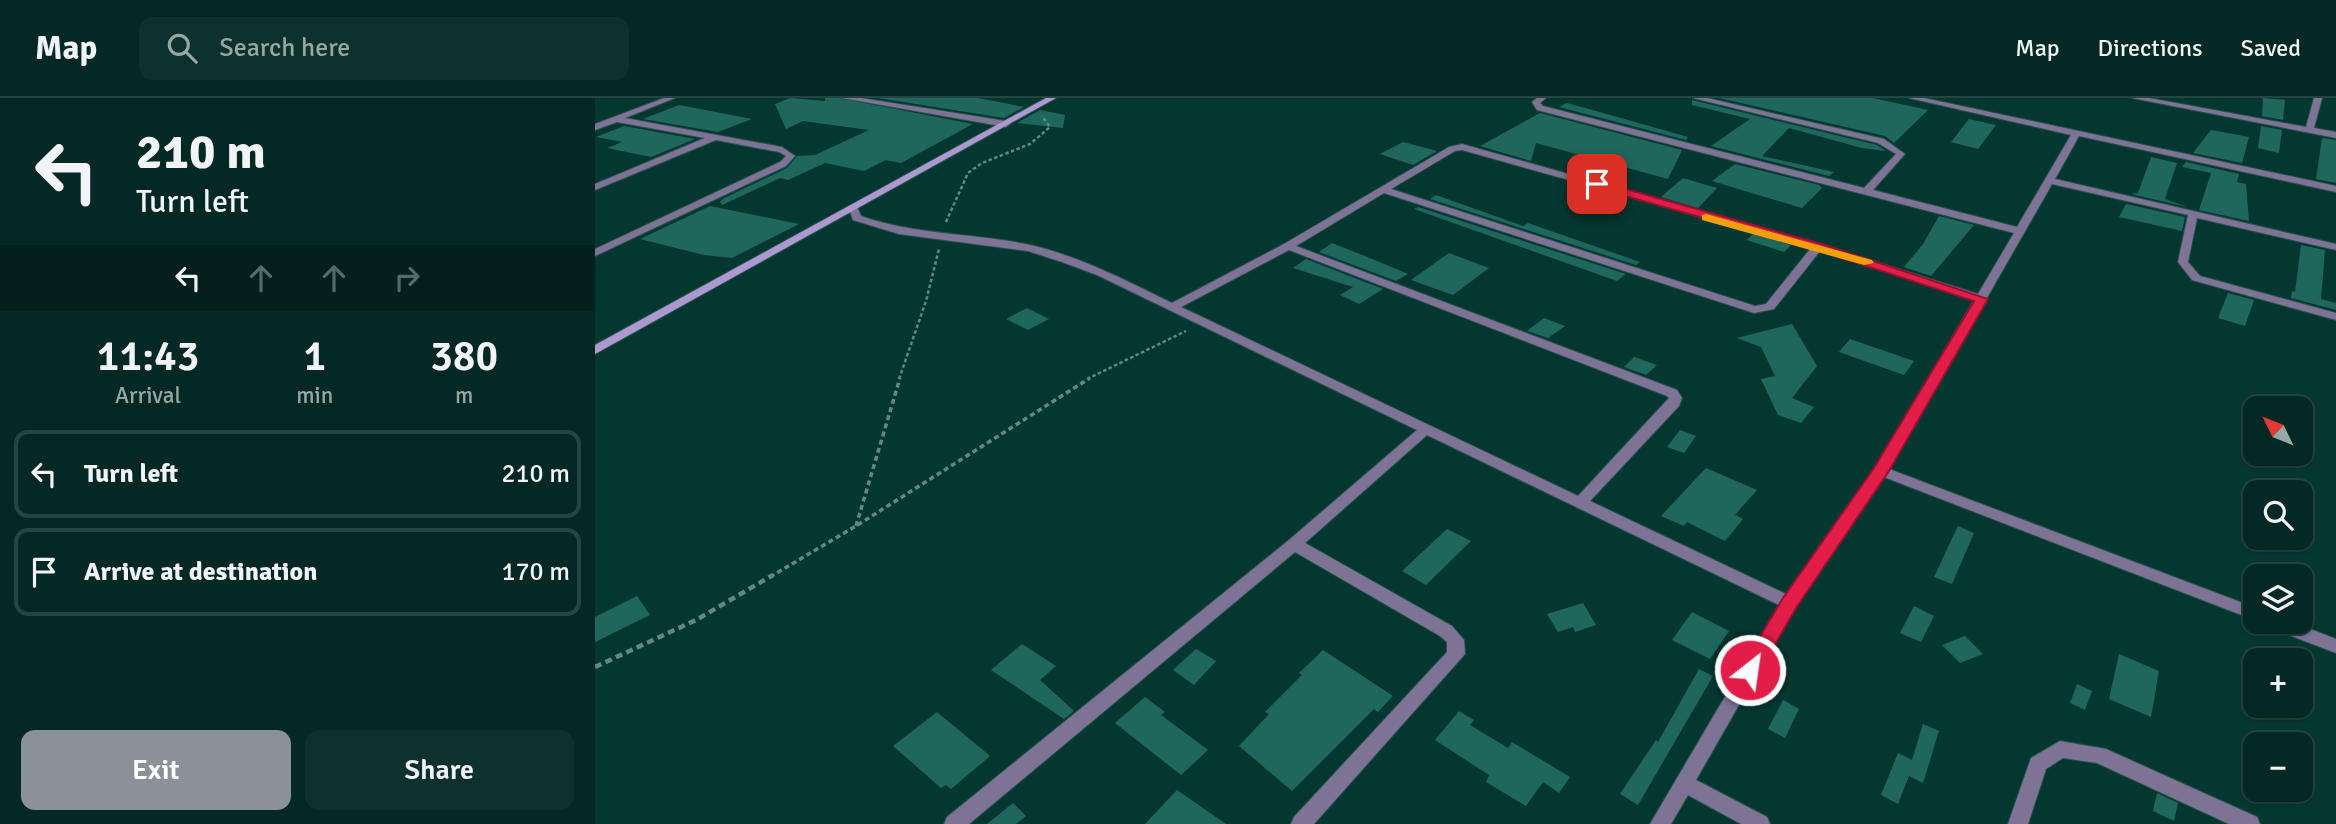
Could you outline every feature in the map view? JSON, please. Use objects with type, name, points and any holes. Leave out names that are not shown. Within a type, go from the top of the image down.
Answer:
[{"type":"street","points":[[595,127],[671,98]]},
{"type":"street","points":[[846,98],[1006,124]]},
{"type":"street","points":[[902,107],[921,98]]},
{"type":"street","points":[[595,350],[1052,98]]},
{"type":"street","points":[[1542,98],[1536,105],[1540,108],[2019,231]]},
{"type":"street","points":[[1697,98],[1881,141],[1901,154],[1865,193]]},
{"type":"street","points":[[1913,98],[2336,189]]},
{"type":"street","points":[[2136,98],[2336,135]]},
{"type":"street","points":[[2309,130],[2318,98]]},
{"type":"street","points":[[595,253],[783,164],[791,156],[782,150],[616,119]]},
{"type":"street","points":[[1660,824],[1789,603],[1881,471],[2076,134]]},
{"type":"street","points":[[595,187],[716,137]]},
{"type":"street","points":[[1172,307],[1288,246],[1452,149],[1471,146],[1720,221],[1818,247],[1982,299]]},
{"type":"street","points":[[2048,180],[2336,247]]},
{"type":"street","points":[[1385,190],[1754,310],[1770,307],[1818,247]]},
{"type":"street","points":[[853,209],[857,218],[869,223],[941,238],[1029,248],[1101,273],[1582,501],[1789,603]]},
{"type":"street","points":[[2193,214],[2183,262],[2196,278],[2208,284],[2336,317]]},
{"type":"street","points":[[1288,246],[1672,393],[1676,398],[1674,403],[1582,501]]},
{"type":"street","points":[[954,824],[1294,544],[1427,428]]},
{"type":"street","points":[[1881,471],[2243,610]]},
{"type":"street","points":[[1294,544],[1446,631],[1456,640],[1456,653],[1301,824]]},
{"type":"street","points":[[2305,634],[2336,646]]},
{"type":"street","points":[[2018,824],[2038,764],[2060,749],[2099,755],[2250,824]]},
{"type":"street","points":[[1684,783],[1759,824]]},
{"type":"path","points":[[856,526],[882,431],[926,301],[941,238],[968,173],[982,163],[1030,144],[1050,127],[1050,123],[1031,110]]},
{"type":"path","points":[[595,667],[696,620],[856,526],[1096,374],[1203,323]]},
{"type":"building","points":[[790,98],[825,101],[825,98],[839,98],[973,124],[901,163],[886,160],[864,171],[825,163],[788,180],[780,178],[722,205],[720,202],[724,198],[787,168],[797,156],[815,155],[869,130],[803,121],[786,129],[775,104]]},
{"type":"building","points":[[878,98],[978,98],[1024,107],[1004,118]]},
{"type":"building","points":[[1719,98],[1873,98],[1928,110],[1894,143],[1885,136]]},
{"type":"building","points":[[2263,98],[2285,100],[2283,120],[2262,116]]},
{"type":"building","points":[[1692,100],[1877,145],[1886,151],[1862,148],[1789,128],[1762,156],[1834,172],[1829,176],[1711,146],[1750,119],[1692,105]]},
{"type":"building","points":[[1567,103],[1688,137],[1686,140],[1559,107]]},
{"type":"building","points":[[679,105],[752,119],[718,132],[643,119]]},
{"type":"building","points":[[1040,110],[1065,115],[1063,128],[1017,123]]},
{"type":"building","points":[[1540,113],[1682,150],[1668,179],[1536,143],[1531,161],[1480,146]]},
{"type":"building","points":[[1969,119],[1996,125],[1978,149],[1951,142]]},
{"type":"building","points":[[624,126],[695,139],[651,157],[607,148],[622,142],[596,137]]},
{"type":"building","points":[[2261,126],[2282,130],[2279,153],[2258,148]]},
{"type":"building","points":[[2211,130],[2249,137],[2242,163],[2193,153]]},
{"type":"building","points":[[2322,138],[2336,140],[2336,183],[2316,179]]},
{"type":"building","points":[[1403,142],[1437,151],[1413,165],[1380,154]]},
{"type":"building","points":[[2151,157],[2177,163],[2165,199],[2187,207],[2131,194],[2138,193]]},
{"type":"building","points":[[2186,162],[2239,174],[2237,182],[2246,184],[2249,221],[2199,210],[2211,173],[2182,167]]},
{"type":"building","points":[[1735,164],[1822,188],[1802,208],[1712,181]]},
{"type":"building","points":[[1683,178],[1717,188],[1698,208],[1661,197]]},
{"type":"building","points":[[1436,195],[1523,226],[1528,223],[1640,262],[1636,265],[1430,199]]},
{"type":"building","points":[[2126,204],[2185,217],[2182,231],[2119,217]]},
{"type":"building","points":[[710,206],[799,224],[732,258],[704,255],[640,239]]},
{"type":"building","points":[[1418,207],[1626,274],[1617,281],[1414,209]]},
{"type":"building","points":[[1939,216],[1974,225],[1931,276],[1904,267],[1923,244]]},
{"type":"building","points":[[1753,234],[1791,245],[1784,252],[1747,240]]},
{"type":"building","points":[[1332,243],[1408,274],[1396,281],[1319,252]]},
{"type":"building","points":[[2301,245],[2325,250],[2321,299],[2336,303],[2336,310],[2291,298],[2292,291],[2295,292]]},
{"type":"building","points":[[1449,253],[1489,268],[1453,295],[1411,280]]},
{"type":"building","points":[[1306,259],[1383,289],[1359,304],[1340,295],[1353,287],[1293,268]]},
{"type":"building","points":[[2228,293],[2254,300],[2245,326],[2218,318]]},
{"type":"building","points":[[1027,308],[1049,319],[1028,330],[1006,319]]},
{"type":"building","points":[[1544,318],[1565,326],[1548,338],[1527,331]]},
{"type":"building","points":[[1792,324],[1817,366],[1792,398],[1814,407],[1801,423],[1778,415],[1761,379],[1775,376],[1761,347],[1737,338]]},
{"type":"building","points":[[1850,339],[1914,361],[1904,375],[1839,352]]},
{"type":"building","points":[[1634,357],[1657,365],[1646,375],[1624,367]]},
{"type":"building","points":[[1680,430],[1696,436],[1684,453],[1667,447]]},
{"type":"building","points":[[1706,468],[1757,490],[1735,515],[1743,519],[1725,541],[1687,522],[1684,526],[1661,516]]},
{"type":"building","points":[[1958,526],[1974,533],[1952,584],[1934,577]]},
{"type":"building","points":[[1447,529],[1471,541],[1426,585],[1402,571]]},
{"type":"building","points":[[637,596],[650,615],[595,642],[595,617]]},
{"type":"building","points":[[1583,603],[1596,625],[1575,632],[1573,627],[1558,632],[1547,614]]},
{"type":"building","points":[[1914,606],[1934,616],[1921,642],[1900,633]]},
{"type":"building","points":[[1692,612],[1729,631],[1710,659],[1672,640]]},
{"type":"building","points":[[1965,636],[1983,654],[1960,663],[1942,645]]},
{"type":"building","points":[[1022,644],[1056,666],[1040,680],[1074,711],[1064,719],[991,670]]},
{"type":"building","points":[[1196,649],[1216,661],[1194,685],[1173,670]]},
{"type":"building","points":[[1323,650],[1393,696],[1378,712],[1374,709],[1292,791],[1239,746],[1269,714],[1265,712],[1302,675],[1299,673]]},
{"type":"building","points":[[2119,654],[2159,671],[2151,717],[2109,699]]},
{"type":"building","points":[[1699,669],[1713,676],[1638,805],[1620,794],[1656,740],[1658,742]]},
{"type":"building","points":[[2077,684],[2092,691],[2085,710],[2070,703]]},
{"type":"building","points":[[1145,697],[1165,712],[1161,715],[1208,750],[1181,775],[1115,723]]},
{"type":"building","points":[[1783,700],[1799,709],[1785,738],[1768,729]]},
{"type":"building","points":[[1459,711],[1474,720],[1470,725],[1508,748],[1512,742],[1570,777],[1559,793],[1543,782],[1526,806],[1486,782],[1489,775],[1435,740]]},
{"type":"building","points":[[937,712],[990,756],[951,789],[946,785],[941,788],[893,746]]},
{"type":"building","points":[[1923,724],[1939,731],[1923,783],[1909,776],[1898,804],[1881,795],[1898,753],[1912,760]]},
{"type":"building","points":[[1177,790],[1226,824],[1145,824]]},
{"type":"building","points":[[2157,793],[2178,803],[2174,821],[2153,811]]},
{"type":"building","points":[[1013,803],[1026,816],[1016,824],[987,824]]},
{"type":"slow traffic","points":[[1706,217],[1868,263]]},
{"type":"route","points":[[1597,184],[1733,225],[1818,247],[1982,299],[1881,471],[1789,603],[1750,670]]}]
